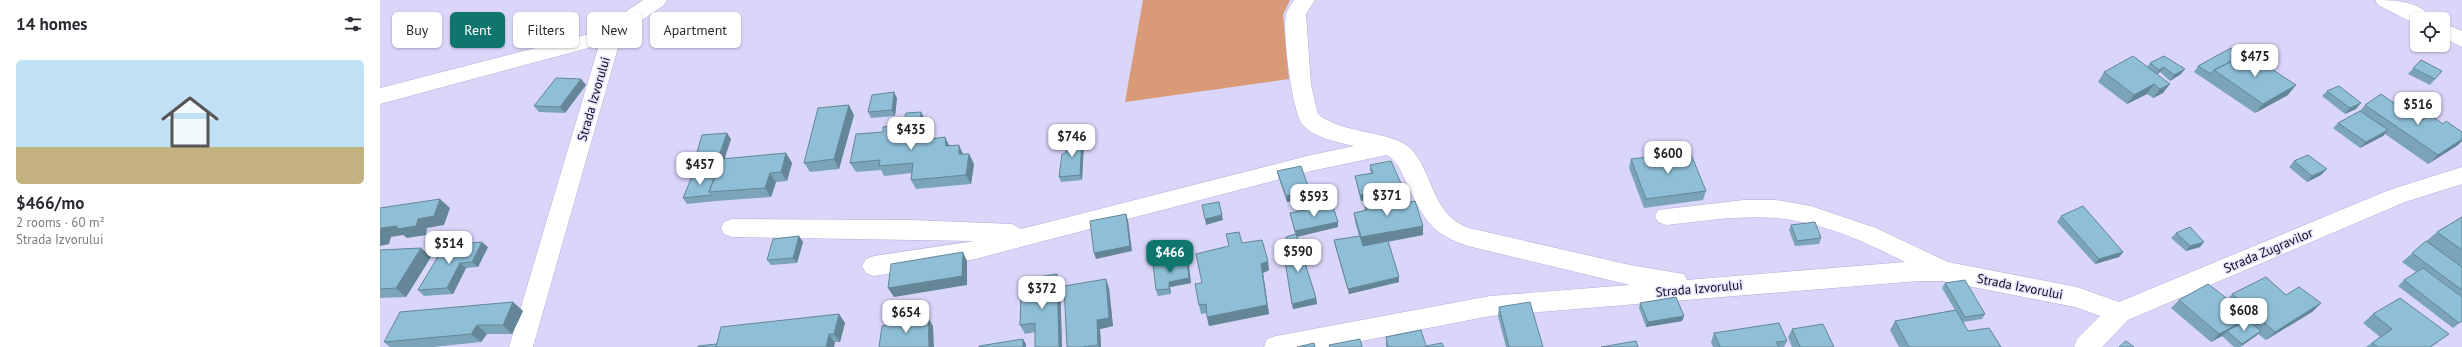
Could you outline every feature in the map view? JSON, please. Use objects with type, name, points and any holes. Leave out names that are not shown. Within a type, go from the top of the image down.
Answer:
[{"type":"street","points":[[639,12],[657,0]]},
{"type":"street","points":[[1306,0],[1301,4],[1296,14],[1303,104],[1310,119],[1329,130],[1390,148],[1404,156],[1441,224],[1454,234],[1630,275],[1714,287]]},
{"type":"street","points":[[2385,0],[2410,13]]},
{"type":"street","points":[[2450,34],[2462,40]]},
{"type":"street","name":"Strada Izvorului","points":[[380,96],[587,42]]},
{"type":"street","name":"Strada Izvorului","points":[[521,347],[608,48]]},
{"type":"street","points":[[874,266],[975,250],[1311,163],[1390,148]]},
{"type":"street","name":"Strada Zugravilor","points":[[2086,347],[2119,313],[2397,196],[2462,175]]},
{"type":"street","points":[[1666,216],[1749,209],[1790,211],[1827,219],[1877,237],[1942,271]]},
{"type":"street","points":[[732,228],[911,229],[1034,234]]},
{"type":"street","name":"Strada Izvorului","points":[[1276,347],[1490,306],[1714,287],[1942,271],[2077,297],[2119,313]]},
{"type":"shaded area","points":[[1143,0],[1290,0],[1283,15],[1289,79],[1125,102]]},
{"type":"building","points":[[2231,48],[2243,56],[2214,70],[2211,74],[2198,66]]},
{"type":"building","points":[[2247,53],[2296,85],[2263,104],[2214,70]]},
{"type":"building","points":[[2133,56],[2170,84],[2160,89],[2154,84],[2134,95],[2104,72]]},
{"type":"building","points":[[2164,56],[2185,69],[2174,75],[2164,67],[2159,70],[2150,63]]},
{"type":"building","points":[[2421,60],[2442,71],[2435,79],[2413,68]]},
{"type":"building","points":[[556,78],[581,79],[560,107],[534,106]]},
{"type":"building","points":[[2339,86],[2361,103],[2350,108],[2327,91]]},
{"type":"building","points":[[894,92],[892,110],[868,112],[872,95]]},
{"type":"building","points":[[2381,94],[2420,121],[2430,115],[2443,124],[2446,121],[2462,132],[2462,139],[2438,155],[2365,105]]},
{"type":"building","points":[[849,105],[834,159],[804,163],[818,108]]},
{"type":"building","points":[[2360,111],[2388,130],[2366,142],[2338,123]]},
{"type":"building","points":[[921,112],[917,141],[945,137],[946,146],[959,145],[959,154],[969,154],[966,175],[911,180],[913,163],[879,166],[880,160],[850,163],[856,134],[883,132],[883,127],[902,125],[906,113]]},
{"type":"building","points":[[727,133],[720,153],[696,156],[702,135]]},
{"type":"building","points":[[1082,137],[1080,175],[1059,177],[1062,154],[1066,153],[1066,139]]},
{"type":"building","points":[[1690,152],[1706,191],[1646,199],[1631,159]]},
{"type":"building","points":[[786,153],[781,172],[770,173],[765,188],[709,192],[718,169],[699,171],[704,157],[723,155],[722,159]]},
{"type":"building","points":[[2308,155],[2327,169],[2312,176],[2294,161]]},
{"type":"building","points":[[1391,161],[1403,188],[1360,195],[1355,176],[1373,173],[1370,165]]},
{"type":"building","points":[[1301,166],[1310,192],[1286,196],[1277,171]]},
{"type":"building","points":[[716,173],[709,192],[712,195],[683,198],[692,176]]},
{"type":"building","points":[[1388,195],[1392,205],[1415,201],[1423,226],[1361,237],[1354,213],[1367,210],[1364,199]]},
{"type":"building","points":[[440,199],[434,216],[418,219],[416,226],[397,229],[397,226],[381,228],[380,231],[380,208]]},
{"type":"building","points":[[1219,202],[1222,215],[1205,219],[1202,205]]},
{"type":"building","points":[[1332,204],[1338,222],[1295,231],[1290,213]]},
{"type":"building","points":[[2083,206],[2123,252],[2099,259],[2061,216]]},
{"type":"building","points":[[1126,214],[1130,246],[1094,253],[1090,221]]},
{"type":"building","points":[[2462,217],[2462,250],[2437,232]]},
{"type":"building","points":[[1815,222],[1821,238],[1797,241],[1791,225]]},
{"type":"building","points":[[2190,227],[2204,242],[2190,246],[2176,233]]},
{"type":"building","points":[[1239,232],[1242,243],[1262,240],[1268,261],[1261,264],[1267,305],[1207,317],[1206,304],[1199,305],[1195,284],[1202,283],[1196,254],[1229,246],[1226,234]]},
{"type":"building","points":[[1296,234],[1316,298],[1292,304],[1284,255],[1291,253],[1286,237]]},
{"type":"building","points":[[799,236],[793,258],[767,260],[773,239]]},
{"type":"building","points":[[1360,236],[1363,246],[1388,241],[1399,277],[1348,289],[1334,240]]},
{"type":"building","points":[[2426,241],[2462,267],[2462,290],[2412,253]]},
{"type":"building","points":[[482,242],[472,262],[460,263],[447,288],[418,290],[445,245]]},
{"type":"building","points":[[421,248],[396,288],[380,289],[380,250]]},
{"type":"building","points":[[963,252],[962,276],[888,288],[891,264]]},
{"type":"building","points":[[1187,260],[1189,278],[1169,282],[1169,289],[1156,290],[1153,265]]},
{"type":"building","points":[[2423,268],[2462,297],[2462,321],[2459,323],[2404,280]]},
{"type":"building","points":[[1057,274],[1059,347],[1035,347],[1035,323],[1020,325],[1021,296],[1027,295],[1026,279]]},
{"type":"building","points":[[2266,277],[2286,295],[2299,287],[2321,303],[2275,332],[2232,294]]},
{"type":"building","points":[[1106,279],[1109,318],[1097,320],[1098,345],[1067,347],[1064,286]]},
{"type":"building","points":[[1965,280],[1985,314],[1965,317],[1945,283]]},
{"type":"building","points":[[2208,284],[2251,317],[2219,334],[2179,300]]},
{"type":"building","points":[[1676,297],[1684,316],[1648,322],[1640,303]]},
{"type":"building","points":[[2400,298],[2449,334],[2430,347],[2378,347],[2372,343],[2392,329],[2373,314]]},
{"type":"building","points":[[513,302],[503,325],[477,325],[471,334],[384,342],[400,312]]},
{"type":"building","points":[[1530,302],[1543,347],[1509,347],[1499,307]]},
{"type":"building","points":[[1956,310],[1968,331],[1989,328],[2001,347],[1909,347],[1895,321]]},
{"type":"building","points":[[839,314],[834,334],[829,334],[826,347],[716,347],[721,327]]},
{"type":"building","points":[[928,317],[929,347],[879,347],[882,326]]},
{"type":"building","points":[[2247,320],[2261,331],[2242,344],[2227,331]]},
{"type":"building","points":[[1779,323],[1787,341],[1776,342],[1779,347],[1720,347],[1714,333]]},
{"type":"building","points":[[1823,324],[1834,347],[1800,347],[1792,329]]},
{"type":"building","points":[[1421,330],[1426,346],[1442,343],[1444,347],[1388,347],[1386,337]]},
{"type":"building","points":[[1023,339],[1023,347],[979,347],[979,346]]},
{"type":"building","points":[[1360,339],[1362,347],[1330,347],[1329,345]]},
{"type":"building","points":[[1636,341],[1638,347],[1601,347]]},
{"type":"building","points":[[2126,341],[2134,347],[2119,347]]},
{"type":"building","points":[[1314,343],[1315,347],[1297,347]]},
{"type":"building","points":[[717,344],[716,347],[698,347],[698,346]]}]
